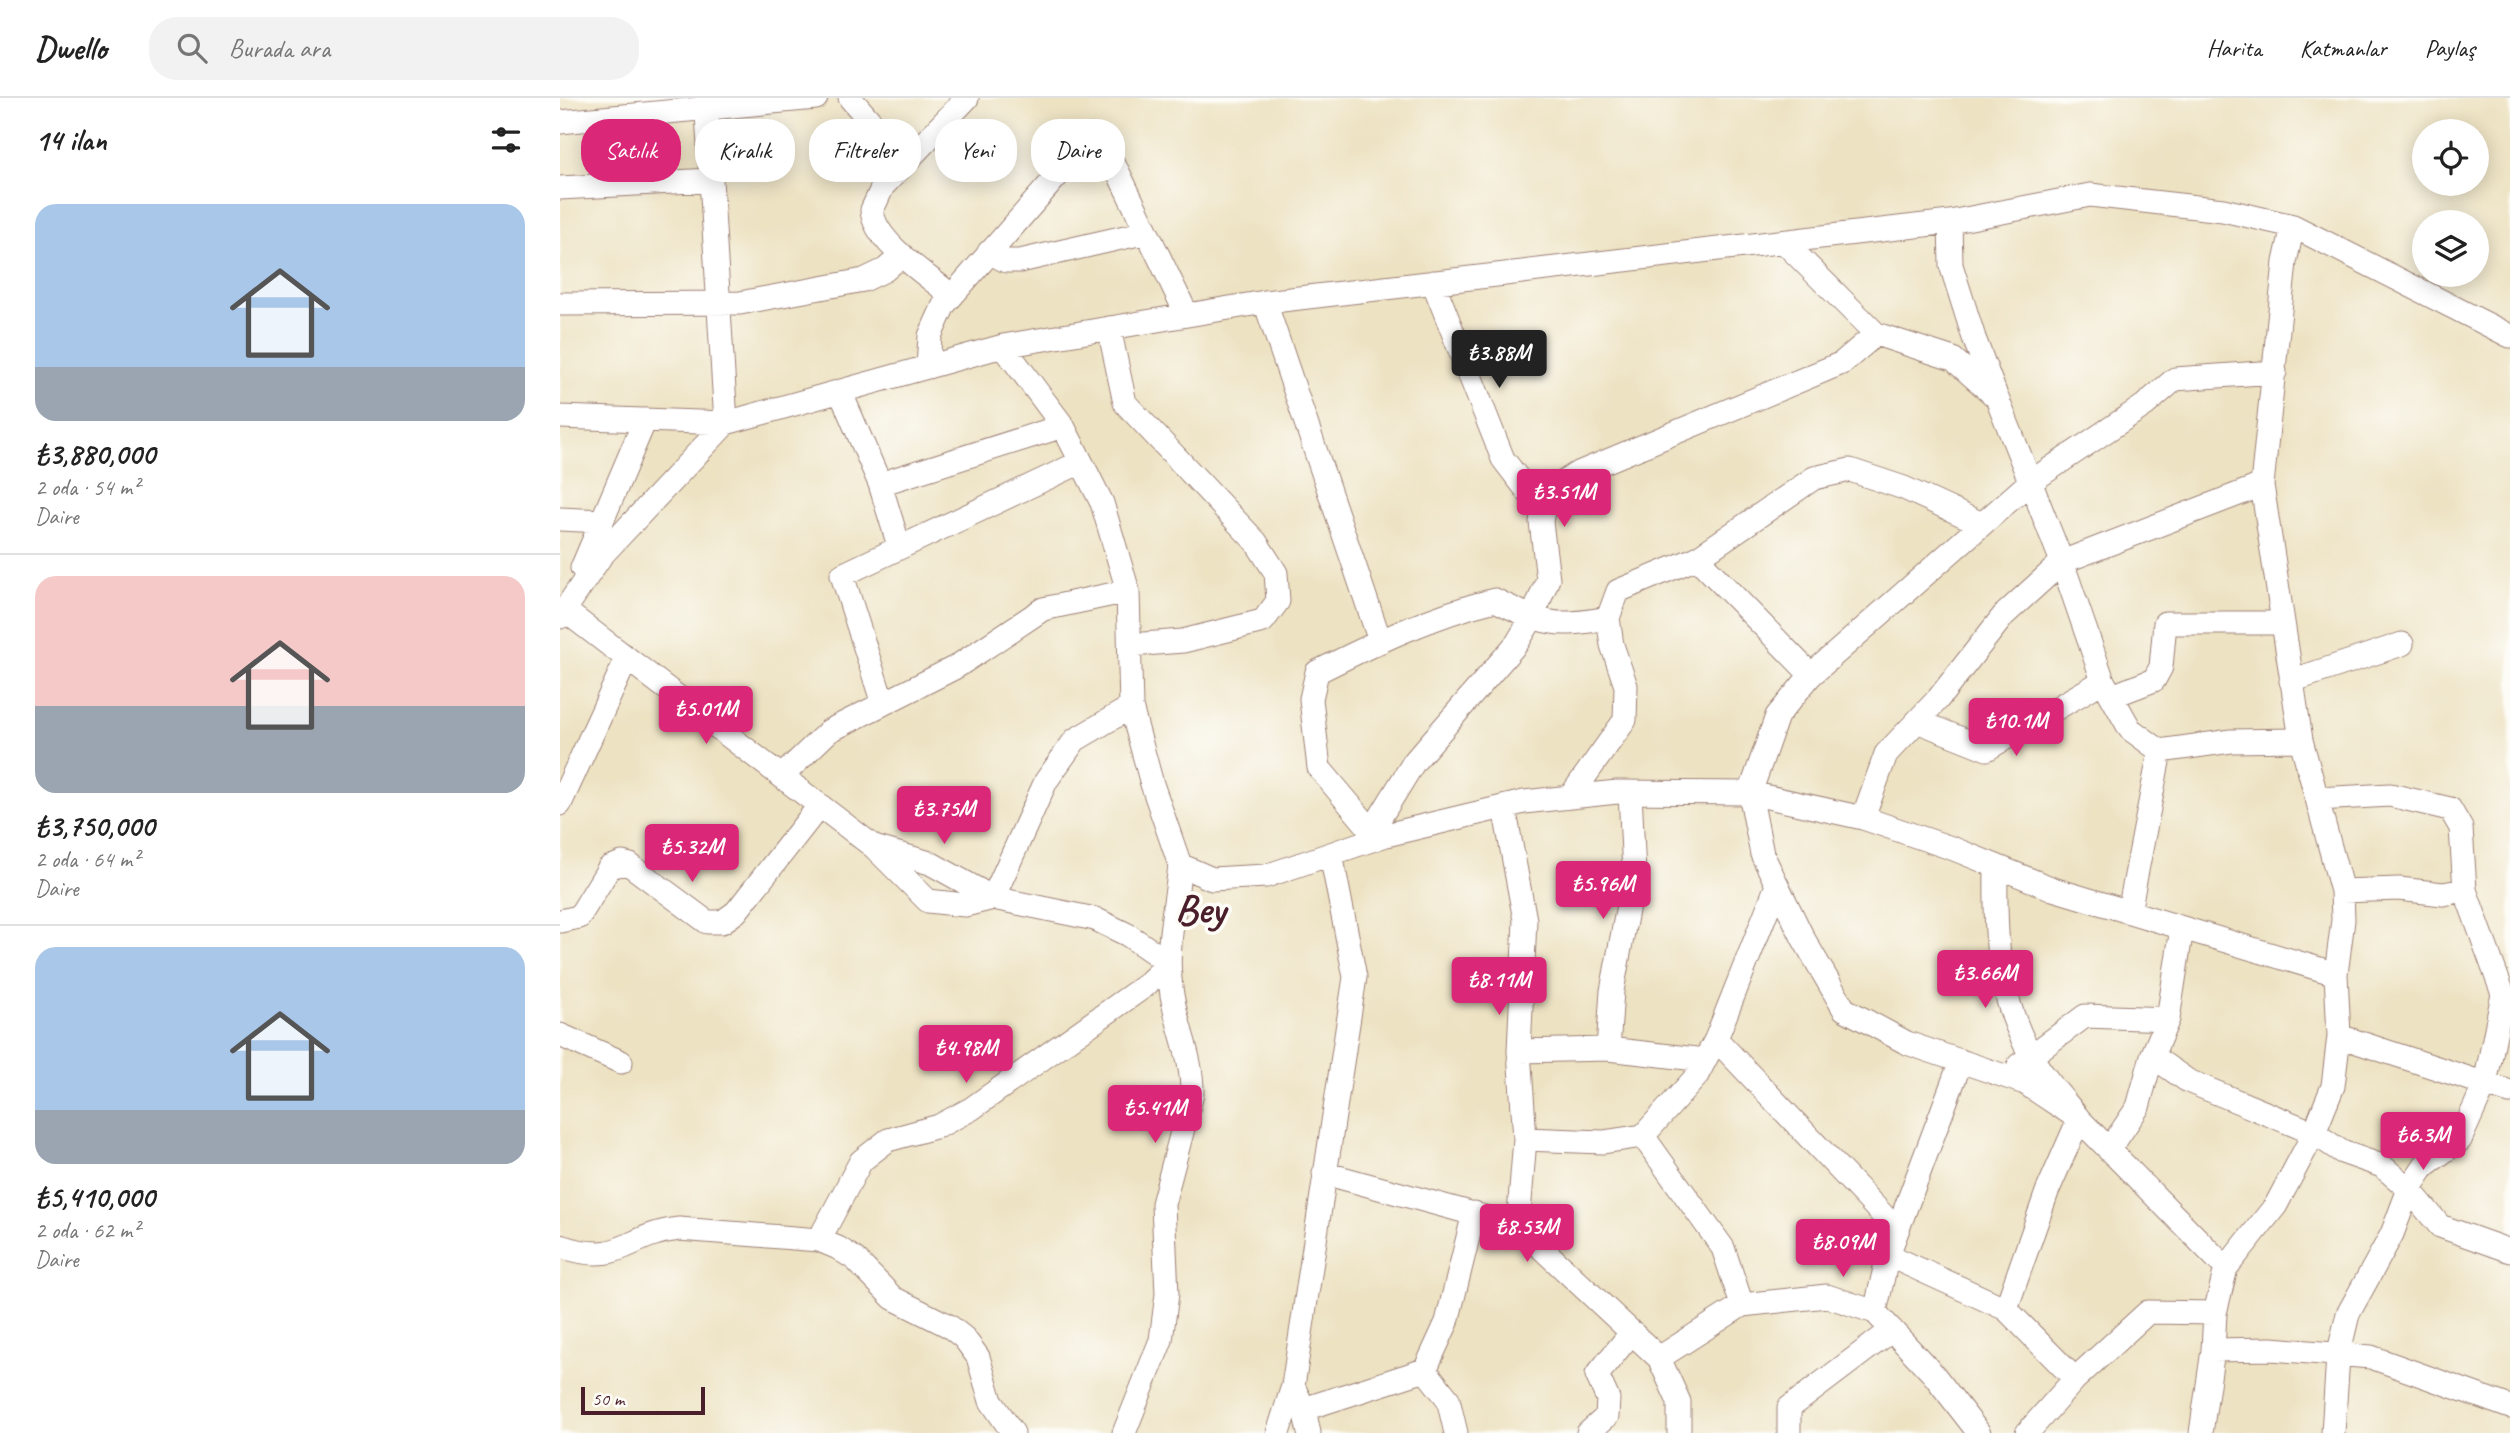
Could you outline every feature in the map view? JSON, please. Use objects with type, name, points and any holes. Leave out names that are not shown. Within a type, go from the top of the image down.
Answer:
[{"type":"street","points":[[560,122],[707,103],[816,98]]},
{"type":"street","points":[[850,98],[868,119]]},
{"type":"street","points":[[921,146],[967,98]]},
{"type":"street","points":[[928,367],[930,336],[938,314],[951,295],[1092,136],[1103,146],[1118,172],[1187,315]]},
{"type":"street","points":[[560,188],[695,181]]},
{"type":"street","points":[[562,613],[601,556],[726,423],[711,182]]},
{"type":"street","points":[[887,182],[877,193],[872,210],[878,230],[902,255],[951,295]]},
{"type":"street","points":[[560,417],[726,423],[1003,346],[1109,328],[1265,302],[1950,222],[2090,195],[2223,210],[2293,226],[2510,336]]},
{"type":"street","points":[[1950,222],[1951,265],[1974,338],[2062,562],[2107,688],[2130,729],[2160,751],[2231,741],[2301,740]]},
{"type":"street","points":[[2201,1433],[2213,1350],[2215,1313],[2226,1268],[2276,1205],[2314,1133],[2333,1086],[2339,1036],[2336,974],[2343,920],[2342,891],[2301,740],[2262,485],[2285,262],[2293,226]]},
{"type":"street","points":[[989,252],[1006,261],[1020,261],[1147,232]]},
{"type":"street","points":[[1784,242],[1876,334],[1954,359],[1997,398]]},
{"type":"street","points":[[560,304],[719,301],[740,303],[864,280],[885,270],[902,255]]},
{"type":"street","points":[[1433,282],[1503,459],[1543,511]]},
{"type":"street","points":[[1265,302],[1380,641]]},
{"type":"street","points":[[1109,328],[1125,403],[1256,542],[1276,572],[1278,601],[1263,621],[1183,642],[1130,645]]},
{"type":"street","points":[[1368,837],[1414,762],[1517,643],[1532,618],[1548,579],[1541,522],[1546,494],[1576,474],[1842,363],[1876,334]]},
{"type":"street","points":[[1003,346],[1063,426],[1102,503],[1128,591],[1131,707],[1152,784],[1180,864],[1169,963],[1175,1010],[1192,1075],[1192,1094],[1163,1204],[1167,1294],[1161,1340],[1124,1433]]},
{"type":"street","points":[[2079,1119],[2025,1083],[1907,1044],[1844,1009],[1802,938],[1762,854],[1750,793],[1777,716],[1811,675],[2029,483],[2146,405],[2175,379],[2275,372]]},
{"type":"street","points":[[840,391],[880,484],[899,546]]},
{"type":"street","points":[[562,613],[645,420]]},
{"type":"street","points":[[880,484],[1063,426]]},
{"type":"street","points":[[883,704],[842,575],[1081,462]]},
{"type":"street","points":[[1570,797],[1625,720],[1626,686],[1612,645],[1608,618],[1618,591],[1698,558],[1814,478],[1850,470],[1904,488],[1982,524]]},
{"type":"street","points":[[1863,818],[1886,754],[1917,721],[2004,615],[2062,562],[2262,485]]},
{"type":"street","points":[[560,519],[602,521]]},
{"type":"street","points":[[1698,558],[1811,675]]},
{"type":"street","points":[[782,776],[829,731],[956,667],[1043,609],[1128,591]]},
{"type":"street","points":[[1368,837],[1319,768],[1311,699],[1317,672],[1380,641],[1460,608],[1495,600],[1532,618],[1567,626],[1608,618]]},
{"type":"street","points":[[562,613],[627,658],[874,847],[929,901],[965,905],[993,898]]},
{"type":"street","points":[[1917,721],[1987,749],[2107,688],[2154,680],[2161,667],[2165,623],[2283,623]]},
{"type":"street","points":[[2291,681],[2402,644]]},
{"type":"street","points":[[560,804],[627,658]]},
{"type":"street","points":[[993,898],[1046,781],[1075,740],[1131,707]]},
{"type":"street","points":[[2129,912],[2160,751]]},
{"type":"street","points":[[1608,1049],[1612,991],[1634,873],[1630,793]]},
{"type":"street","points":[[1180,864],[1212,879],[1266,876],[1331,854],[1368,837],[1504,807],[1570,797],[1630,793],[1750,793],[1863,818],[2053,889],[2336,974]]},
{"type":"street","points":[[2318,799],[2390,795],[2450,809],[2461,828],[2465,890],[2503,994],[2485,1084],[2460,1140],[2425,1165],[2409,1189],[2392,1234],[2348,1314],[2338,1356],[2333,1433]]},
{"type":"street","points":[[560,921],[579,917],[609,868],[622,863],[636,869],[707,922],[722,922],[736,912],[820,805]]},
{"type":"street","points":[[1504,807],[1525,919],[1520,1051],[1525,1139],[1518,1226]]},
{"type":"street","points":[[874,847],[930,863],[993,898],[1095,919],[1128,935],[1169,963]]},
{"type":"street","points":[[1278,1433],[1293,1386],[1355,977],[1331,854]]},
{"type":"street","points":[[1996,866],[1995,941],[1999,965],[2006,1003],[2031,1057],[2079,1119],[2226,1268]]},
{"type":"street","points":[[1525,1139],[1603,1142],[1643,1136],[1696,1077],[1716,1039],[1777,886]]},
{"type":"street","points":[[2342,891],[2399,890],[2443,894],[2465,890]]},
{"type":"street","points":[[2109,1150],[2137,1107],[2152,1056],[2168,1018],[2182,928]]},
{"type":"street","points":[[819,1240],[861,1160],[869,1152],[888,1140],[939,1126],[971,1109],[1146,985],[1169,963]]},
{"type":"street","points":[[2004,1076],[2085,1016],[2168,1018]]},
{"type":"street","points":[[560,1034],[621,1062]]},
{"type":"street","points":[[2339,1036],[2510,1092]]},
{"type":"street","points":[[1716,1039],[1897,1230]]},
{"type":"street","points":[[1520,1051],[1608,1049],[1705,1060]]},
{"type":"street","points":[[2152,1056],[2188,1081],[2314,1133],[2342,1152],[2382,1166],[2409,1189],[2440,1226],[2510,1251]]},
{"type":"street","points":[[1875,1312],[1888,1255],[1961,1061]]},
{"type":"street","points":[[2006,1309],[2047,1192],[2079,1119]]},
{"type":"street","points":[[1643,1136],[1723,1248],[1742,1305]]},
{"type":"street","points":[[1324,1173],[1518,1226],[1659,1358],[1679,1402],[1679,1433]]},
{"type":"street","points":[[1304,1409],[1425,1370],[1447,1322],[1474,1213]]},
{"type":"street","points":[[560,1246],[589,1254],[608,1254],[654,1233],[679,1229],[819,1240],[855,1259],[893,1298],[949,1326],[964,1338],[978,1357],[991,1401],[1013,1433]]},
{"type":"street","points":[[1888,1255],[2006,1309],[2076,1379]]},
{"type":"street","points":[[1659,1358],[1742,1305],[1827,1296],[1875,1312],[1934,1375],[1979,1433]]},
{"type":"street","points":[[2027,1433],[2076,1379],[2148,1312],[2215,1313]]},
{"type":"street","points":[[1789,1433],[1790,1408],[1892,1330]]},
{"type":"street","points":[[1588,1433],[1607,1416],[1608,1399],[1597,1375],[1632,1332]]},
{"type":"street","points":[[2213,1350],[2272,1349],[2371,1357],[2510,1407]]},
{"type":"street","points":[[1425,1370],[1448,1399],[1457,1433]]},
{"type":"street","points":[[1293,1386],[1304,1409],[1309,1433]]},
{"type":"district","name":"Bey","points":[[1200,908]]}]
